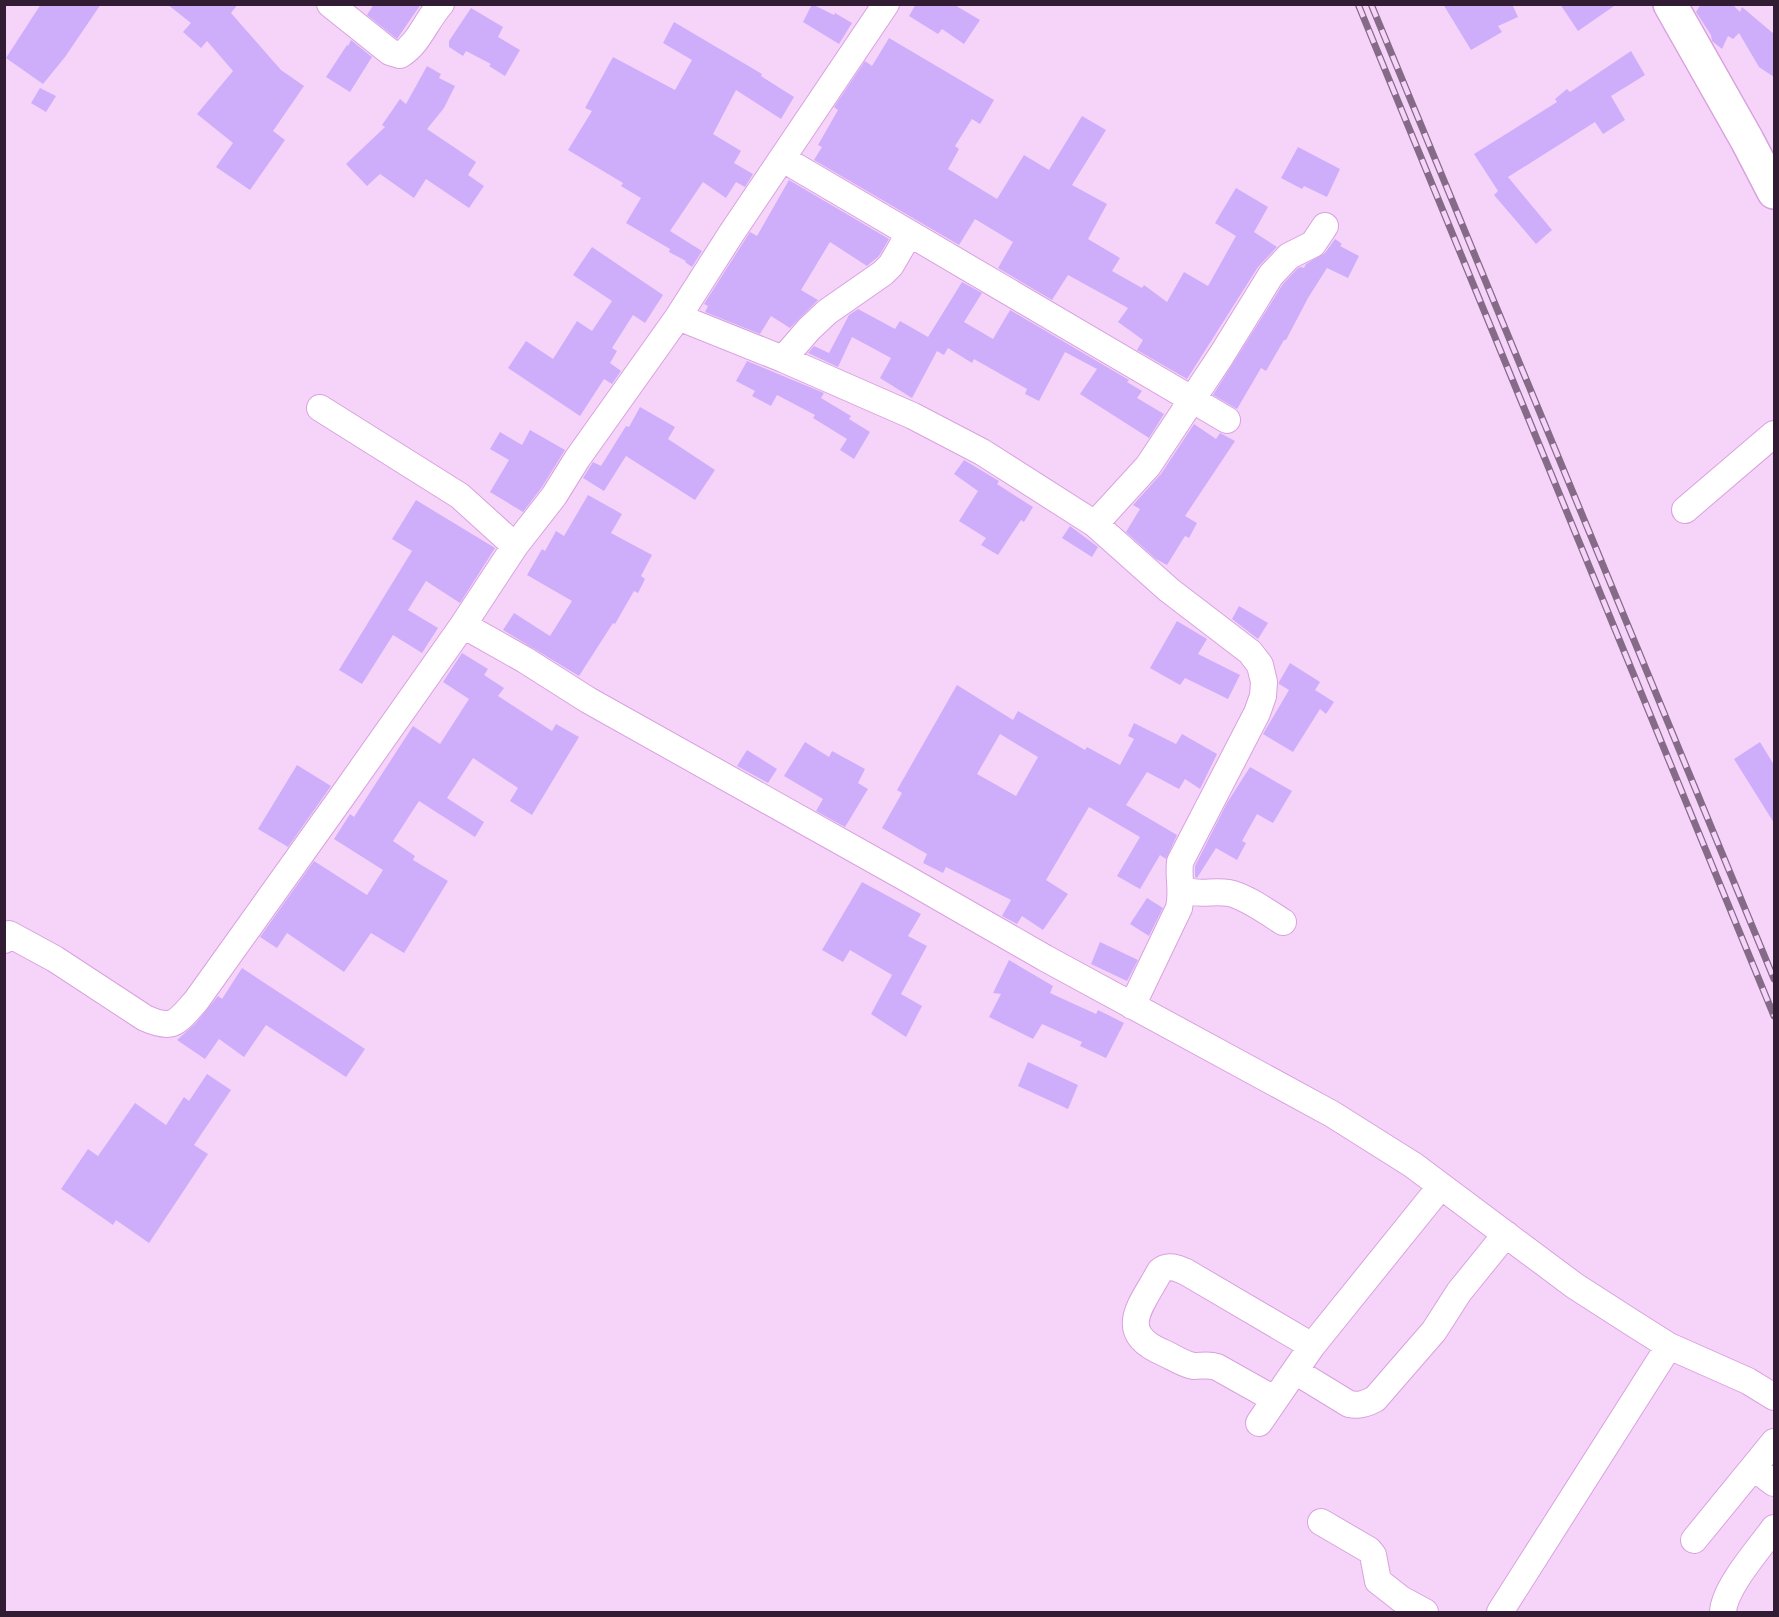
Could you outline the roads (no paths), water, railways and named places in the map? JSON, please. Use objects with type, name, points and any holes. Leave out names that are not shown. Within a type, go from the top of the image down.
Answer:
[{"type":"highway","points":[[1670,4],[1774,192]]},
{"type":"street","points":[[330,4],[390,52],[400,55],[408,50],[441,4]]},
{"type":"street","points":[[6,935],[55,960],[145,1018],[169,1025],[179,1020],[196,1001],[463,625],[515,546],[554,496],[577,459],[678,317],[886,4]]},
{"type":"street","points":[[783,159],[1227,420]]},
{"type":"street","points":[[1095,524],[1148,466],[1192,401],[1271,274],[1289,256],[1313,244],[1325,226]]},
{"type":"street","points":[[783,359],[827,312],[883,273],[891,265],[909,234]]},
{"type":"street","points":[[678,317],[783,359],[913,416],[982,452],[1095,524],[1169,590],[1235,639],[1250,652],[1260,665],[1264,682],[1263,696],[1257,713],[1179,862],[1182,890],[1179,908],[1132,1006]]},
{"type":"street","points":[[320,408],[460,496],[515,546]]},
{"type":"street","points":[[1685,510],[1774,434]]},
{"type":"street","points":[[463,625],[525,660],[588,700],[1132,1006],[1332,1114],[1413,1165],[1575,1286],[1669,1346],[1748,1381],[1774,1397]]},
{"type":"street","points":[[1182,890],[1195,894],[1229,893],[1282,922]]},
{"type":"street","points":[[1258,1423],[1312,1346],[1442,1186]]},
{"type":"street","points":[[1295,1371],[1349,1404],[1357,1406],[1375,1399],[1434,1331],[1465,1285],[1506,1234]]},
{"type":"street","points":[[1274,1399],[1217,1367],[1209,1364],[1192,1366],[1159,1351],[1143,1340],[1135,1328],[1135,1318],[1160,1271],[1165,1267],[1171,1267],[1186,1272],[1312,1346]]},
{"type":"street","points":[[1500,1612],[1669,1346]]},
{"type":"street","points":[[1694,1540],[1774,1442]]},
{"type":"street","points":[[1754,1468],[1774,1483]]},
{"type":"street","points":[[1321,1522],[1369,1550],[1374,1555],[1378,1581],[1401,1599],[1425,1612]]},
{"type":"street","points":[[1723,1612],[1725,1597],[1774,1528]]},
{"type":"railway","points":[[1358,4],[1774,1016]]},
{"type":"railway","points":[[1371,4],[1774,979]]}]
